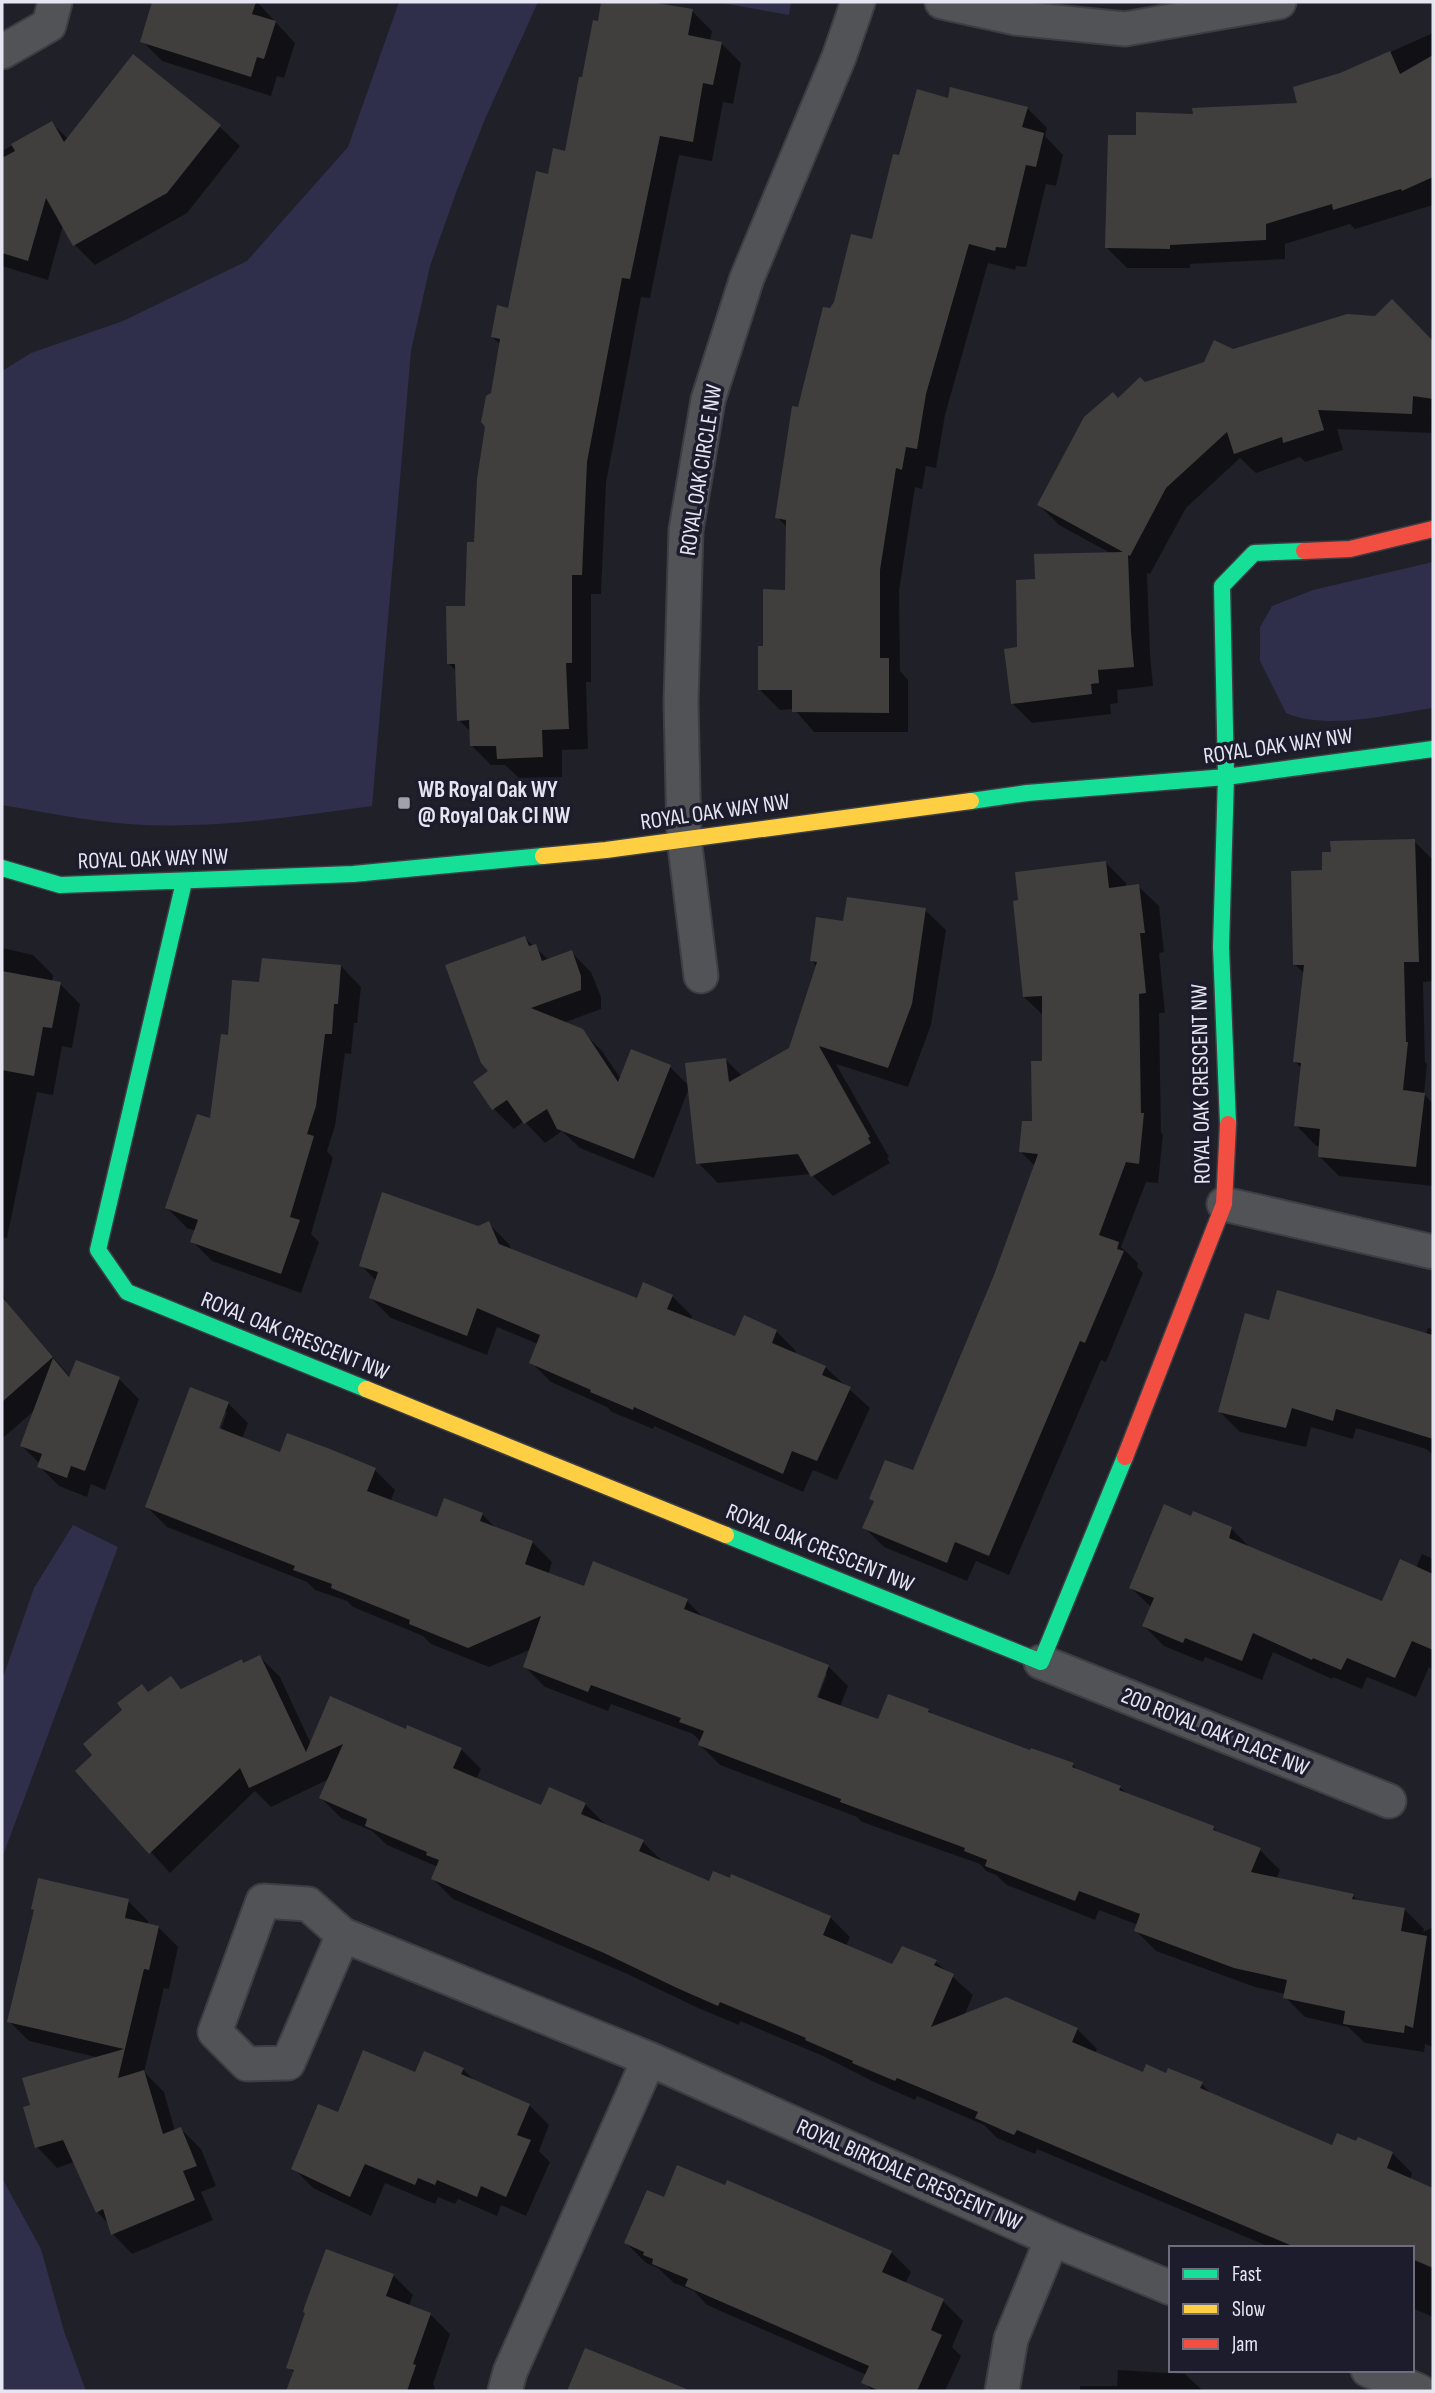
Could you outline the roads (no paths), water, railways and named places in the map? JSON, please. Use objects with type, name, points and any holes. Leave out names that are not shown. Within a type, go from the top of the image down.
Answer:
[{"type":"street","points":[[2,52],[49,25],[55,2]]},
{"type":"street","name":"ROYAL OAK CIRCLE NW","points":[[701,976],[684,838],[681,702],[687,530],[708,400],[747,278],[839,57],[858,2]]},
{"type":"street","points":[[942,2],[1014,18],[1125,29],[1279,2]]},
{"type":"street","name":"ROYAL OAK CRESCENT NW","points":[[184,882],[97,1250],[127,1292],[1041,1662],[1141,1418],[1224,1204],[1229,1114],[1221,947],[1226,777],[1222,586],[1254,553],[1350,549],[1433,529]]},
{"type":"street","name":"ROYAL OAK WAY NW","points":[[2,868],[60,885],[354,874],[606,850],[1027,793],[1226,777],[1433,749]]},
{"type":"street","points":[[1224,1204],[1433,1252]]},
{"type":"street","name":"200 ROYAL OAK PLACE NW","points":[[1041,1662],[1389,1801]]},
{"type":"street","name":"ROYAL BIRKDALE CRESCENT NW","points":[[343,1935],[288,2063],[247,2064],[215,2032],[263,1901],[308,1904],[343,1935],[649,2059],[1052,2239],[1169,2287]]},
{"type":"street","points":[[505,2391],[510,2372],[649,2059]]},
{"type":"street","points":[[1002,2391],[1011,2339],[1052,2239]]},
{"type":"street","points":[[1373,2372],[1419,2391]]},
{"type":"place","name":"WB Royal Oak WY @ Royal Oak CI NW","points":[[404,803]]}]
